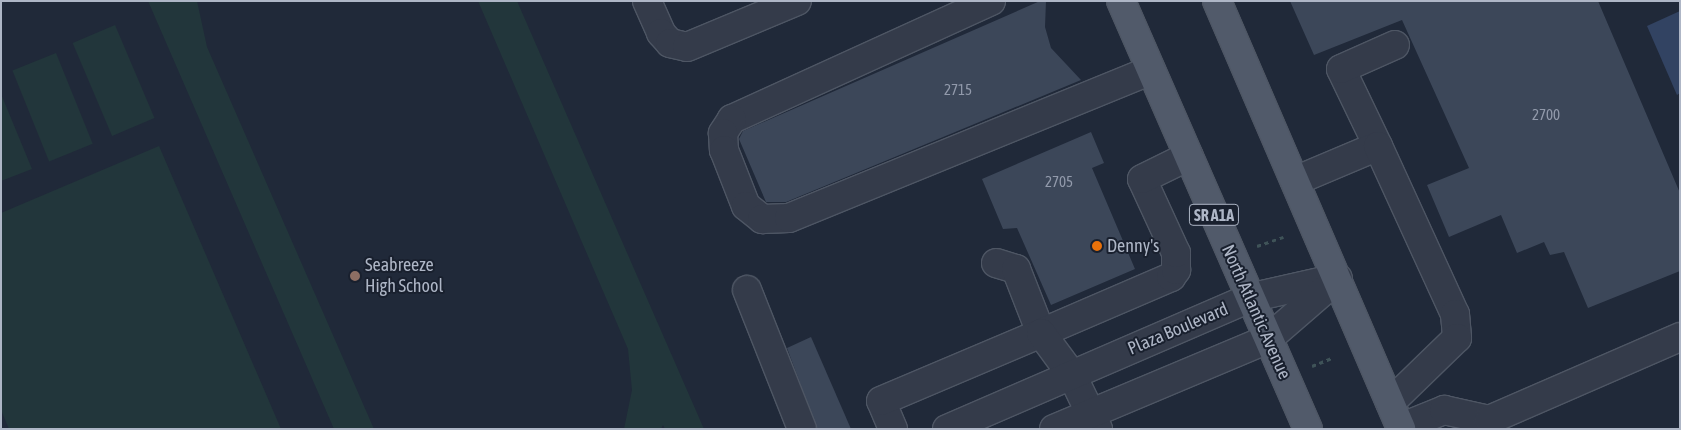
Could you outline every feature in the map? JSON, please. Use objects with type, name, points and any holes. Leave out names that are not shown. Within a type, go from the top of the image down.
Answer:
[{"type":"main road","name":"North Atlantic Avenue","points":[[1122,1],[1249,298],[1308,429]]},
{"type":"main road","points":[[1217,1],[1338,278],[1401,428]]},
{"type":"street","points":[[647,1],[661,33],[670,43],[687,47],[797,1]]},
{"type":"street","points":[[991,1],[732,118],[723,133],[724,150],[746,206],[762,219],[789,218],[1151,70]]},
{"type":"street","points":[[1390,403],[1457,338],[1455,314],[1341,69],[1395,45]]},
{"type":"street","points":[[1295,181],[1378,146]]},
{"type":"street","points":[[893,429],[882,401],[1171,277],[1176,270],[1176,253],[1142,179],[1188,156]]},
{"type":"street","points":[[996,263],[1016,269],[1041,333],[1072,375],[1095,421]]},
{"type":"street","points":[[1054,429],[1095,421],[1268,339],[1338,278]]},
{"type":"street","name":"Plaza Boulevard","points":[[947,429],[1249,298],[1338,278]]},
{"type":"street","points":[[747,290],[802,429]]},
{"type":"street","points":[[1401,428],[1444,410],[1491,424],[1680,337]]},
{"type":"path","points":[[1256,246],[1283,238]]},
{"type":"path","points":[[1312,366],[1332,358]]},
{"type":"green space","points":[[148,1],[197,1],[207,47],[374,429],[334,429]]},
{"type":"green space","points":[[478,1],[517,1],[704,429],[665,429],[663,425],[661,429],[624,429],[632,390],[628,349]]},
{"type":"green space","points":[[115,25],[154,118],[112,136],[73,43]]},
{"type":"green space","points":[[56,53],[93,144],[49,161],[12,71]]},
{"type":"green space","points":[[1,94],[32,169],[1,181]]},
{"type":"green space","points":[[159,146],[281,429],[9,429],[1,410],[1,213]]},
{"type":"water","points":[[1680,11],[1680,93],[1677,95],[1647,26]]},
{"type":"building","points":[[1040,1],[1046,1],[1045,27],[1051,48],[1081,80],[786,202],[766,202],[739,139],[743,131]]},
{"type":"building","points":[[1290,1],[1598,1],[1680,193],[1680,271],[1588,308],[1564,252],[1550,255],[1544,242],[1517,253],[1501,215],[1449,237],[1427,185],[1469,168],[1402,20],[1314,55]]},
{"type":"building","points":[[1091,132],[1104,163],[1092,168],[1135,269],[1051,305],[1017,228],[1003,229],[982,179]]},
{"type":"building","points":[[811,337],[851,429],[817,429],[787,348]]},
{"type":"place","name":"Denny's","points":[[1097,246]]},
{"type":"place","name":"Seabreeze High School","points":[[355,276]]}]
